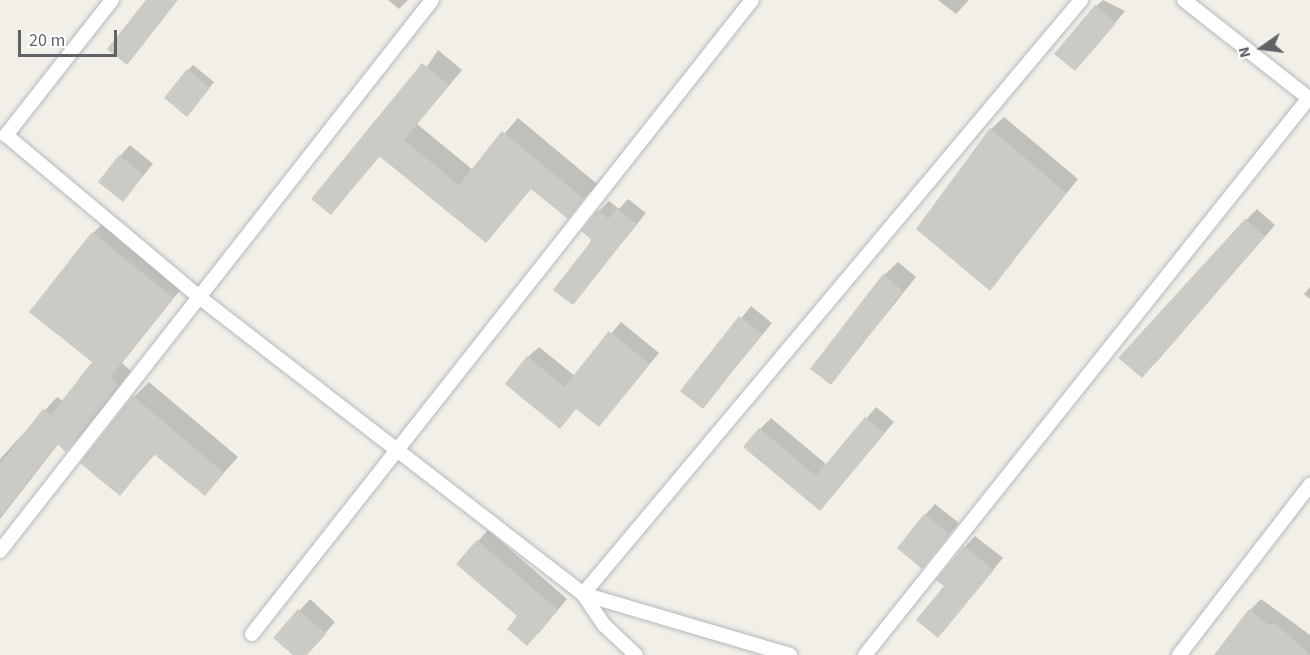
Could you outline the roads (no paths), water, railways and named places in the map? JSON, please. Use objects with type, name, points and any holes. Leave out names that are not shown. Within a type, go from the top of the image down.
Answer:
[{"type":"lane","points":[[112,0],[2,136],[199,297],[583,594],[604,625],[636,655]]},
{"type":"lane","points":[[0,551],[432,0]]},
{"type":"lane","points":[[252,634],[752,0]]},
{"type":"lane","points":[[583,594],[1081,0]]},
{"type":"lane","points":[[865,655],[1309,99],[1184,0]]},
{"type":"lane","points":[[1179,655],[1310,485]]},
{"type":"lane","points":[[583,594],[790,655]]}]
